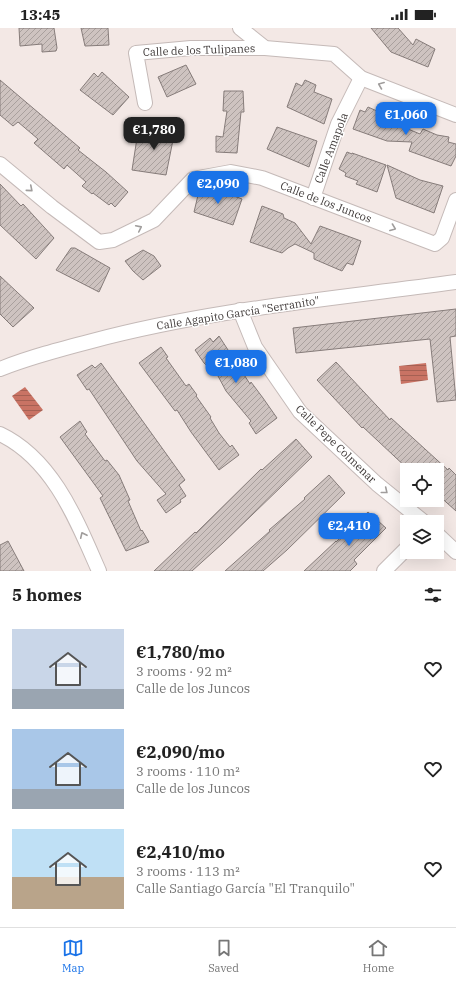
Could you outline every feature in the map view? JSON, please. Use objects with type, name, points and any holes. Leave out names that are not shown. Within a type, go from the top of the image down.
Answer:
[{"type":"street","points":[[240,28],[265,48],[334,54],[362,78],[456,115]]},
{"type":"street","name":"Calle de los Tulipanes","points":[[145,104],[136,52],[191,48],[265,48]]},
{"type":"street","name":"Calle Amapola","points":[[313,198],[338,124],[362,78]]},
{"type":"street","name":"Calle de los Juncos","points":[[0,164],[52,207],[100,242],[113,240],[154,220],[193,179],[231,172],[262,178],[435,244],[442,238],[456,200]]},
{"type":"street","name":"Calle Agapito García \"Serranito\"","points":[[0,369],[55,350],[146,327],[212,314],[456,282]]},
{"type":"street","name":"Calle Pepe Colmenar","points":[[240,310],[255,347],[300,412],[377,484],[415,515]]},
{"type":"street","points":[[0,434],[7,437],[24,450],[42,467],[56,485],[69,507],[99,571]]},
{"type":"street","points":[[444,541],[456,552]]},
{"type":"street","points":[[384,571],[400,555]]},
{"type":"shaded area","points":[[426,363],[428,380],[401,384],[399,366]]},
{"type":"shaded area","points":[[25,387],[43,410],[29,420],[12,396]]},
{"type":"building","points":[[19,28],[54,28],[57,48],[56,51],[42,52],[42,44],[20,46]]},
{"type":"building","points":[[81,28],[108,28],[109,45],[85,46]]},
{"type":"building","points":[[371,28],[398,28],[413,45],[416,39],[435,49],[428,67],[391,52]]},
{"type":"building","points":[[186,65],[196,84],[167,97],[158,77]]},
{"type":"building","points":[[102,72],[129,97],[113,115],[80,90],[94,73],[98,77]]},
{"type":"building","points":[[0,80],[80,148],[78,150],[128,192],[115,207],[111,203],[109,205],[82,186],[86,182],[67,165],[64,169],[34,143],[38,139],[18,122],[13,126],[0,115]]},
{"type":"building","points":[[305,80],[316,85],[314,92],[332,99],[324,124],[287,107],[296,83],[302,86]]},
{"type":"building","points":[[224,91],[243,91],[244,112],[241,112],[237,153],[216,152],[216,136],[223,137],[227,111],[223,111]]},
{"type":"building","points":[[368,107],[397,120],[396,124],[420,134],[423,129],[437,135],[449,137],[448,142],[456,144],[456,156],[451,166],[409,151],[412,142],[387,141],[353,129],[360,110],[365,112]]},
{"type":"building","points":[[147,126],[175,130],[166,175],[132,170],[137,138],[144,139]]},
{"type":"building","points":[[277,127],[317,141],[309,167],[267,149]]},
{"type":"building","points":[[347,152],[386,165],[377,192],[356,184],[358,181],[345,176],[346,173],[339,169]]},
{"type":"building","points":[[387,165],[420,180],[443,186],[434,213],[396,198]]},
{"type":"building","points":[[0,184],[21,206],[23,204],[54,238],[36,259],[0,225]]},
{"type":"building","points":[[208,186],[242,199],[233,225],[194,212],[199,191],[204,193]]},
{"type":"building","points":[[262,206],[283,214],[284,218],[295,223],[311,244],[320,226],[361,241],[353,265],[347,263],[342,271],[314,259],[314,253],[295,244],[282,253],[250,242]]},
{"type":"building","points":[[71,248],[75,248],[110,268],[99,292],[56,270]]},
{"type":"building","points":[[143,250],[154,256],[161,266],[143,280],[125,261]]},
{"type":"building","points":[[0,276],[34,308],[13,327],[0,314]]},
{"type":"building","points":[[456,309],[456,336],[450,337],[456,400],[437,402],[430,339],[296,353],[293,328]]},
{"type":"building","points":[[219,336],[250,384],[251,382],[277,418],[256,434],[249,423],[251,421],[226,391],[218,376],[204,363],[195,350],[210,338],[213,342]]},
{"type":"building","points":[[161,347],[168,357],[166,358],[186,386],[189,384],[197,395],[196,396],[211,417],[210,418],[219,433],[230,447],[232,445],[239,455],[219,470],[177,410],[175,411],[139,363]]},
{"type":"building","points":[[336,362],[390,420],[391,418],[440,463],[402,463],[363,427],[362,428],[317,380]]},
{"type":"building","points":[[101,363],[185,480],[179,485],[186,496],[180,500],[181,502],[166,513],[157,500],[166,494],[137,461],[89,389],[87,390],[77,375],[92,365],[95,368]]},
{"type":"building","points":[[80,421],[87,432],[85,434],[105,461],[107,460],[119,475],[141,531],[142,530],[149,542],[126,551],[100,498],[103,496],[60,437]]},
{"type":"building","points":[[296,439],[312,457],[223,543],[192,571],[154,571],[195,532],[196,533],[261,469],[262,470]]},
{"type":"building","points":[[444,466],[448,470],[449,468],[456,475],[456,511],[444,500]]},
{"type":"building","points":[[329,475],[345,493],[287,550],[263,571],[225,571],[305,499],[304,498]]},
{"type":"building","points":[[368,512],[386,528],[354,560],[357,564],[350,571],[304,571],[336,542]]},
{"type":"building","points":[[8,541],[24,571],[0,571],[0,545]]}]
